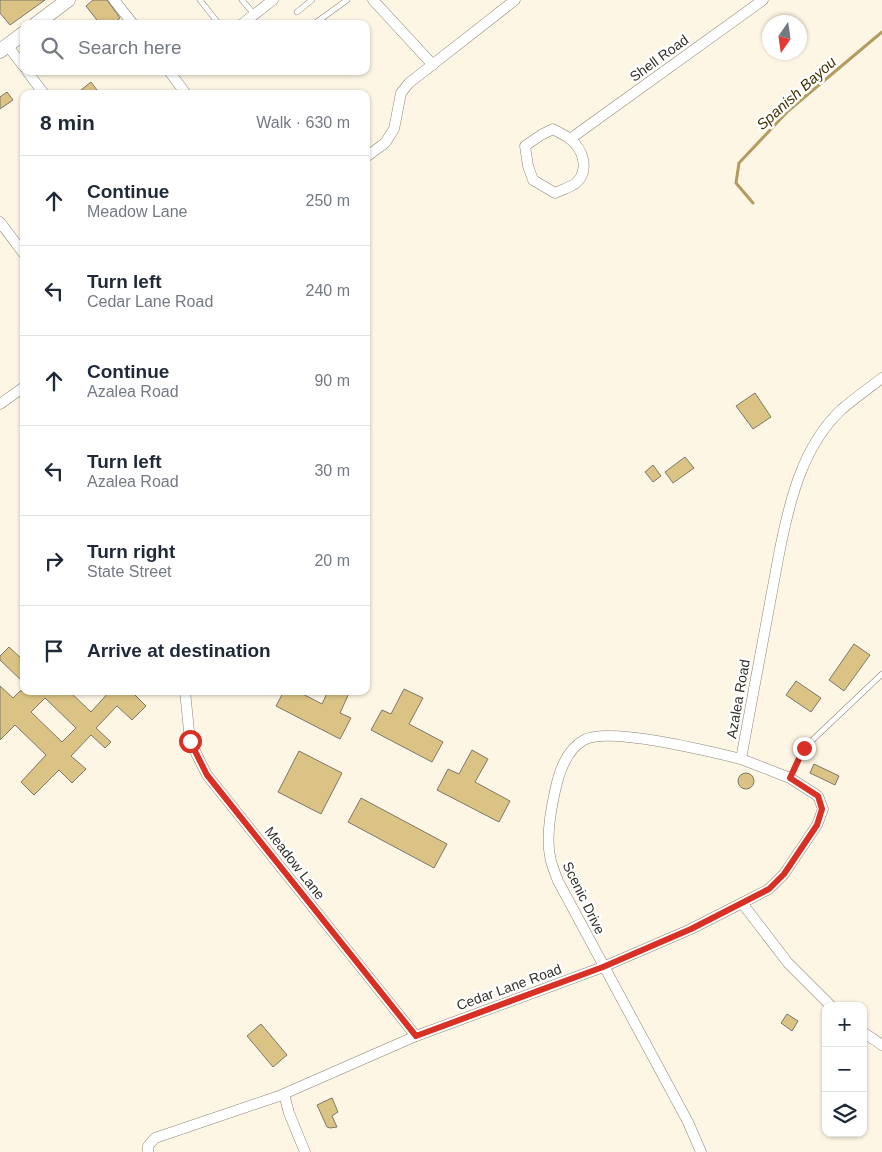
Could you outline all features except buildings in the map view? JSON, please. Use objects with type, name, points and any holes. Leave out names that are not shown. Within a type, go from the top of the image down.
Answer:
[{"type":"main road","points":[[41,20],[68,0]]},
{"type":"main road","points":[[4,48],[20,36]]},
{"type":"street","points":[[114,0],[130,20]]},
{"type":"street","points":[[247,20],[272,0]]},
{"type":"street","points":[[374,0],[433,64]]},
{"type":"street","points":[[370,154],[385,143],[394,129],[401,93],[409,83],[515,0]]},
{"type":"street","name":"Shell Road","points":[[570,139],[763,0]]},
{"type":"street","points":[[4,48],[20,63]]},
{"type":"street","points":[[30,75],[41,90]]},
{"type":"street","points":[[175,75],[184,90]]},
{"type":"street","points":[[553,129],[570,139],[578,148],[584,160],[584,170],[576,183],[555,193],[533,180],[528,166],[525,146],[553,129]]},
{"type":"street","points":[[0,222],[20,249]]},
{"type":"street","name":"Azalea Road","points":[[742,903],[769,889],[784,874],[817,825],[822,809],[818,796],[790,778],[741,759],[785,523],[807,456],[824,430],[842,409],[882,378]]},
{"type":"street","points":[[0,404],[20,390]]},
{"type":"street","name":"Meadow Lane","points":[[185,695],[190,741],[207,775],[416,1036]]},
{"type":"street","name":"Scenic Drive","points":[[701,1152],[688,1122],[558,881],[549,854],[549,830],[559,772],[574,747],[585,738],[608,736],[652,740],[741,759]]},
{"type":"street","points":[[742,903],[788,963],[826,1002]]},
{"type":"street","name":"Cedar Lane Road","points":[[148,1152],[148,1146],[155,1138],[284,1094],[416,1036],[603,967],[691,929],[742,903]]},
{"type":"street","points":[[867,1035],[882,1045]]},
{"type":"street","points":[[284,1094],[289,1113],[305,1152]]},
{"type":"lane","points":[[200,0],[216,20]]},
{"type":"lane","points":[[242,0],[254,14]]},
{"type":"lane","points":[[297,12],[312,0]]},
{"type":"lane","points":[[320,20],[347,0]]},
{"type":"lane","points":[[790,778],[804,748],[882,674]]},
{"type":"waterway","name":"Spanish Bayou","points":[[753,203],[736,183],[739,163],[788,111],[882,32]]},
{"type":"route","points":[[190,741],[207,775],[416,1036],[603,967],[691,929],[769,889],[784,874],[817,825],[822,809],[818,796],[790,778],[804,748]]}]
